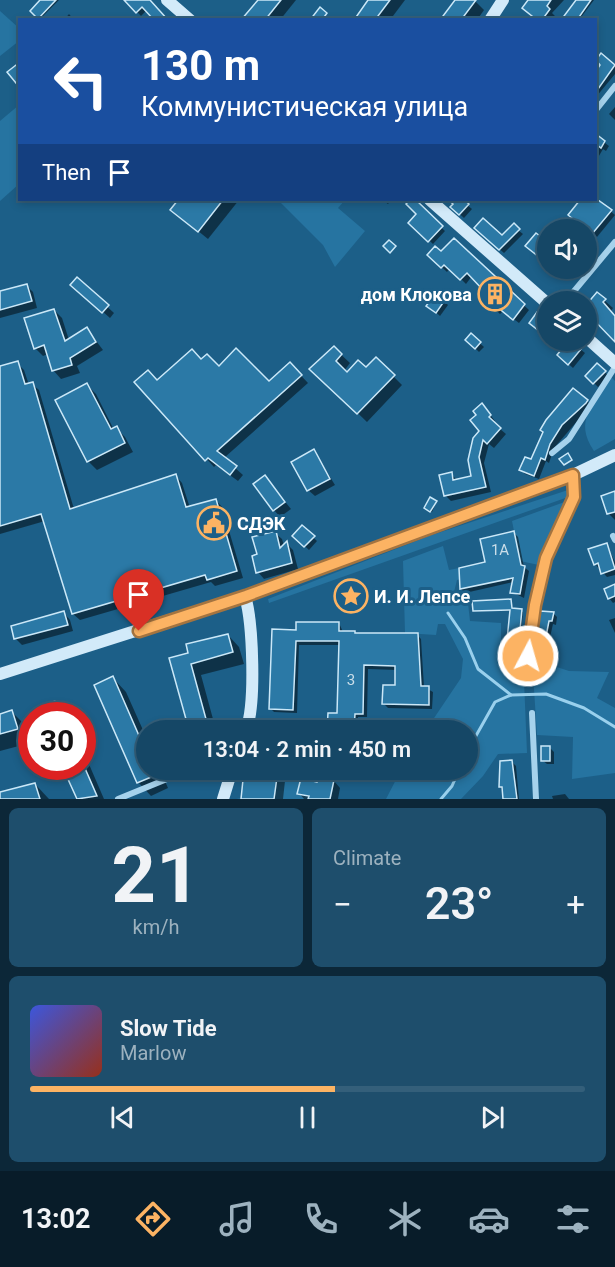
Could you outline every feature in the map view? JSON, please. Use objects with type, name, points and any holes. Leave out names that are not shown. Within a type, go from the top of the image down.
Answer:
[{"type":"main road","points":[[168,0],[188,18]]},
{"type":"main road","points":[[491,18],[500,1]]},
{"type":"main road","points":[[431,201],[537,294]]},
{"type":"main road","points":[[597,348],[615,365]]},
{"type":"main road","points":[[0,674],[246,596],[573,475],[615,455]]},
{"type":"main road","points":[[246,596],[251,617],[252,655],[247,720]]},
{"type":"main road","points":[[223,799],[229,780]]},
{"type":"street","points":[[597,109],[615,86]]},
{"type":"street","points":[[574,291],[615,242]]},
{"type":"street","points":[[552,453],[569,439],[615,365]]},
{"type":"street","points":[[528,656],[535,605],[546,558],[574,497],[573,475]]},
{"type":"street","points":[[532,713],[536,799]]},
{"type":"street","points":[[118,799],[165,780]]},
{"type":"shaded area","points":[[0,11],[18,27],[18,42],[0,56]]},
{"type":"shaded area","points":[[18,106],[18,185],[0,201],[0,121]]},
{"type":"shaded area","points":[[279,201],[344,201],[338,208],[365,231],[335,267],[323,245]]},
{"type":"shaded area","points":[[611,377],[615,381],[615,439],[594,451],[585,430],[586,421],[588,413]]},
{"type":"shaded area","points":[[568,490],[571,496],[269,603],[268,599],[429,536]]},
{"type":"shaded area","points":[[570,500],[552,531],[539,565],[520,561],[512,521]]},
{"type":"shaded area","points":[[443,546],[449,570],[459,568],[461,579],[457,580],[454,592],[468,603],[470,621],[501,623],[501,645],[514,657],[523,656],[527,753],[498,754],[483,776],[461,799],[386,799],[396,780],[478,780],[478,720],[433,720],[461,678],[463,659],[445,624],[438,624],[436,635],[405,633],[403,561]]},
{"type":"shaded area","points":[[532,659],[569,671],[609,672],[597,698],[615,708],[615,773],[572,779],[573,737],[537,735]]},
{"type":"shaded area","points":[[243,780],[335,780],[330,799],[236,799],[241,798]]},
{"type":"building","points":[[40,0],[56,0],[39,18],[30,11]]},
{"type":"building","points":[[124,0],[150,0],[166,18],[152,18],[142,7],[136,13]]},
{"type":"building","points":[[258,0],[281,0],[267,18],[243,18]]},
{"type":"building","points":[[368,0],[390,0],[376,18],[355,18]]},
{"type":"building","points":[[455,0],[476,0],[462,18],[442,18]]},
{"type":"building","points":[[528,0],[551,0],[547,6],[550,9],[543,18],[534,18],[522,8]]},
{"type":"building","points":[[576,0],[591,0],[578,18],[562,18]]},
{"type":"building","points":[[320,7],[327,13],[323,18],[312,18]]},
{"type":"building","points":[[601,53],[615,65],[597,91],[597,70],[600,65],[597,59]]},
{"type":"building","points":[[18,64],[18,86],[7,72]]},
{"type":"building","points":[[597,135],[605,141],[601,148],[597,145]]},
{"type":"building","points":[[598,200],[612,210],[597,228],[597,219],[573,219],[568,215],[579,201]]},
{"type":"building","points":[[177,201],[222,201],[198,232],[170,210]]},
{"type":"building","points":[[409,201],[417,201],[443,226],[428,242],[408,223],[416,214],[406,204]]},
{"type":"building","points":[[449,201],[465,201],[469,204],[459,215],[450,207],[453,204]]},
{"type":"building","points":[[483,218],[502,235],[514,223],[520,229],[499,250],[474,228]]},
{"type":"building","points":[[536,233],[537,234],[537,255],[525,246]]},
{"type":"building","points":[[454,238],[525,304],[513,320],[497,307],[494,310],[479,296],[484,291],[467,273],[460,280],[444,265],[441,268],[427,255],[435,246],[441,251]]},
{"type":"building","points":[[389,240],[396,246],[390,253],[383,246]]},
{"type":"building","points":[[77,277],[109,305],[102,313],[70,285]]},
{"type":"building","points":[[27,284],[32,301],[0,310],[0,291]]},
{"type":"building","points":[[597,292],[606,299],[603,302],[615,316],[615,342],[597,323]]},
{"type":"building","points":[[436,293],[445,300],[436,313],[426,306]]},
{"type":"building","points":[[54,309],[65,341],[87,327],[96,342],[70,358],[72,365],[52,371],[44,345],[34,349],[24,318]]},
{"type":"building","points":[[537,312],[537,329],[529,323]]},
{"type":"building","points":[[471,333],[481,342],[475,349],[465,340]]},
{"type":"building","points":[[334,346],[342,354],[336,361],[347,372],[358,360],[366,367],[376,357],[395,375],[357,414],[309,369]]},
{"type":"building","points":[[236,348],[269,381],[290,362],[302,375],[217,451],[237,466],[230,475],[208,458],[205,461],[134,382],[148,370],[157,380],[192,349],[201,359],[207,354],[219,366]]},
{"type":"building","points":[[560,351],[580,351],[568,365],[557,355]]},
{"type":"building","points":[[18,361],[25,384],[33,382],[70,509],[176,474],[186,507],[216,499],[237,571],[207,580],[205,575],[72,614],[41,514],[0,526],[0,366]]},
{"type":"building","points":[[597,363],[606,371],[593,384],[585,376]]},
{"type":"building","points":[[87,383],[111,429],[117,426],[125,443],[87,462],[55,400]]},
{"type":"building","points":[[573,388],[588,400],[562,425],[550,444],[545,460],[541,458],[534,476],[519,470],[525,457],[531,459],[543,432],[540,430],[546,420]]},
{"type":"building","points":[[482,403],[491,415],[489,417],[501,428],[487,444],[483,440],[479,457],[486,487],[444,496],[439,475],[452,472],[453,480],[471,476],[468,460],[473,438],[479,431],[470,420],[476,415],[473,411]]},
{"type":"building","points":[[314,449],[330,479],[307,491],[291,462]]},
{"type":"building","points":[[568,453],[572,460],[564,465],[559,459]]},
{"type":"building","points":[[265,475],[285,502],[273,511],[253,484]]},
{"type":"building","points":[[615,491],[615,512],[607,514],[601,496]]},
{"type":"building","points":[[430,497],[437,501],[430,512],[424,508]]},
{"type":"building","points":[[302,525],[315,536],[304,547],[292,536]]},
{"type":"building","points":[[276,531],[280,548],[287,541],[292,563],[256,573],[252,556],[257,554],[252,537]]},
{"type":"building","points":[[514,531],[521,565],[525,566],[520,594],[510,593],[513,578],[460,589],[459,568],[485,562],[480,539]]},
{"type":"building","points":[[607,543],[615,569],[601,574],[598,563],[594,565],[588,549]]},
{"type":"building","points":[[615,584],[615,596],[608,599],[604,589]]},
{"type":"building","points":[[511,599],[512,608],[522,609],[519,641],[507,640],[510,610],[473,611],[472,601]]},
{"type":"building","points":[[64,611],[68,625],[14,639],[11,626]]},
{"type":"building","points":[[540,611],[554,612],[552,621],[549,621],[543,652],[534,650]]},
{"type":"building","points":[[296,622],[339,622],[339,631],[418,633],[421,686],[429,686],[429,705],[382,704],[383,685],[395,685],[395,666],[364,665],[363,714],[355,714],[355,720],[328,720],[328,713],[337,713],[339,641],[296,641],[293,710],[269,709],[272,629],[296,630]]},
{"type":"building","points":[[228,634],[233,652],[191,664],[206,720],[186,720],[169,658],[188,653],[186,644]]},
{"type":"building","points":[[113,676],[136,729],[136,780],[144,780],[137,783],[94,685]]},
{"type":"building","points":[[12,710],[18,729],[0,734],[0,714]]},
{"type":"building","points":[[541,746],[550,746],[550,761],[541,761]]},
{"type":"building","points":[[512,760],[517,799],[503,799],[502,787],[499,787],[500,761]]},
{"type":"building","points":[[68,780],[90,780],[97,796],[77,799]]},
{"type":"building","points":[[243,780],[277,780],[274,799],[241,799]]},
{"type":"building","points":[[300,780],[317,782],[318,780],[334,780],[330,799],[308,799],[309,796],[297,794]]},
{"type":"building","points":[[35,783],[40,799],[0,799],[0,792]]},
{"type":"waterway","points":[[448,613],[465,638],[478,669],[511,695]]},
{"type":"waterway","points":[[478,732],[495,702],[511,695],[546,694],[584,708],[615,727]]},
{"type":"waterway","points":[[441,799],[455,780]]},
{"type":"place","name":"дом Клокова","points":[[495,294]]},
{"type":"place","name":"СДЭК","points":[[214,523]]},
{"type":"place","name":"И. И. Лепсе","points":[[351,596]]},
{"type":"route","points":[[139,631],[246,596],[573,475],[574,497],[546,558],[535,605],[528,656]]}]
